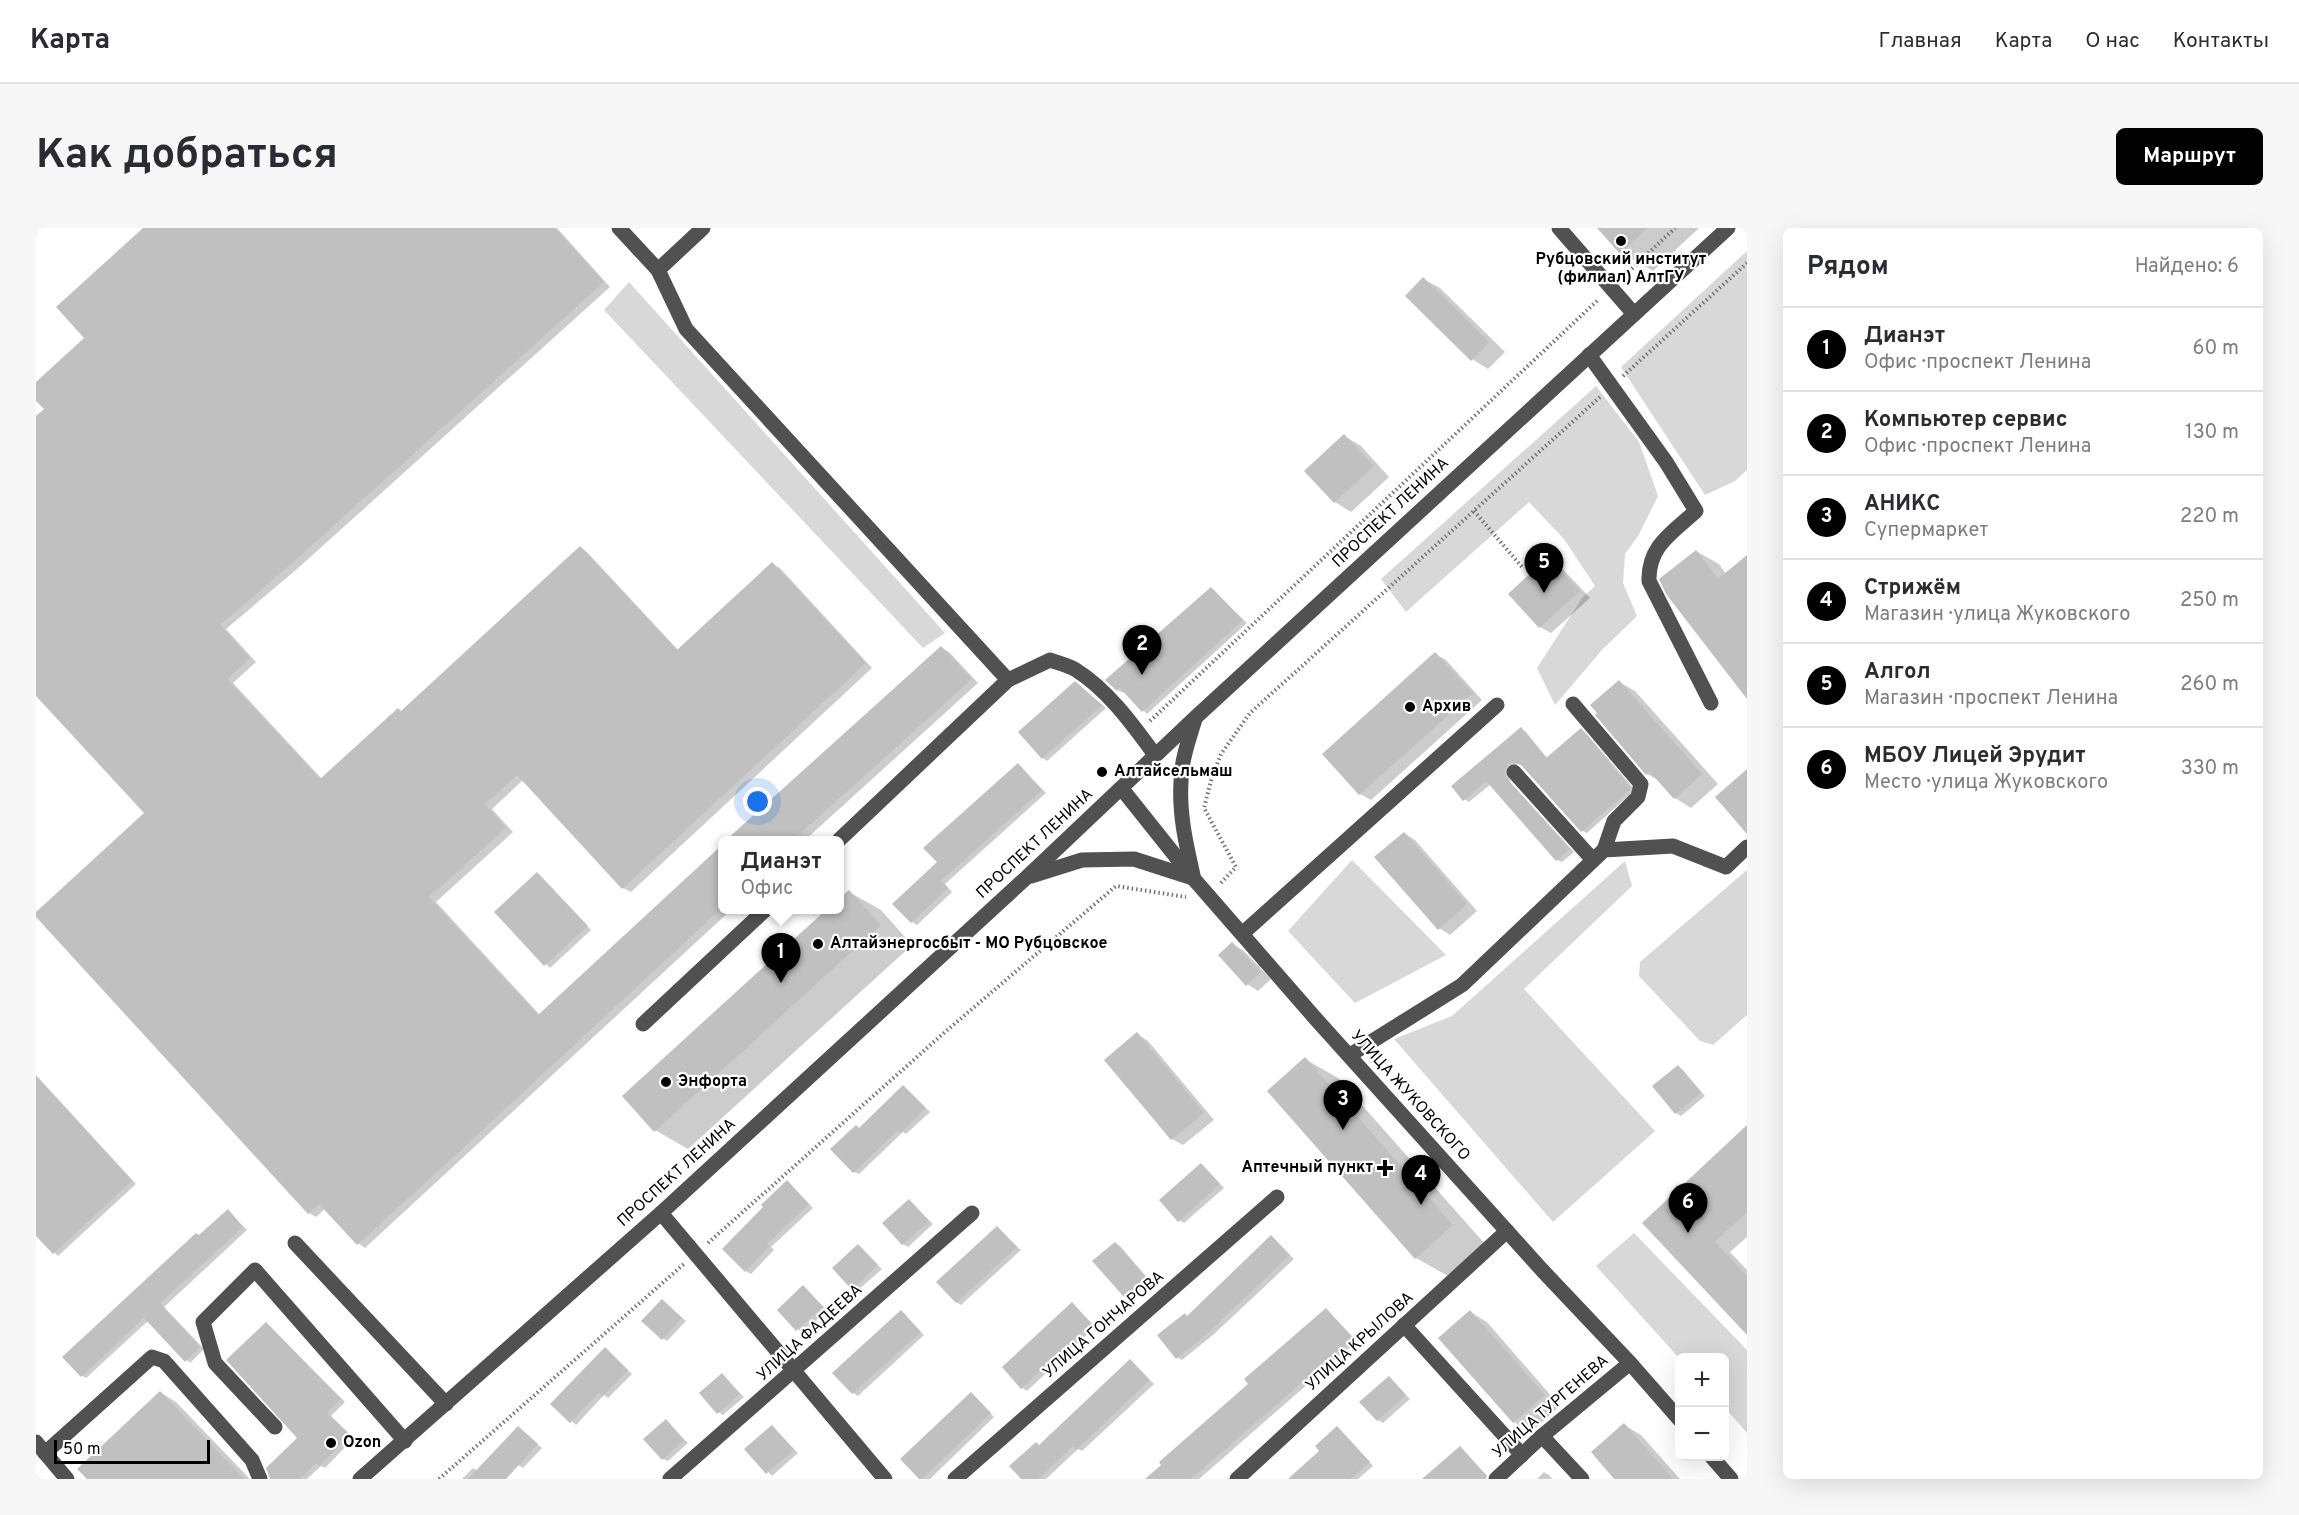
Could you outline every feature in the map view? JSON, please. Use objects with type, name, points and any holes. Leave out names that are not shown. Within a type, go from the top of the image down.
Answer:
[{"type":"street","points":[[619,228],[657,270],[686,329],[1008,680]]},
{"type":"street","points":[[657,270],[703,228]]},
{"type":"street","points":[[1559,228],[1634,314]]},
{"type":"street","name":"ПРОСПЕКТ ЛЕНИНА","points":[[360,1479],[661,1213],[1728,228]]},
{"type":"street","points":[[1589,355],[1645,432],[1696,511],[1661,543],[1648,564],[1649,581],[1711,703]]},
{"type":"street","points":[[843,836],[1008,680],[1050,660],[1075,670],[1104,694],[1155,755]]},
{"type":"street","points":[[1350,1055],[1462,985],[1598,855],[1614,821],[1638,796],[1641,784],[1573,704]]},
{"type":"street","points":[[1243,933],[1497,705]]},
{"type":"street","points":[[1193,878],[1182,828],[1180,781],[1196,717]]},
{"type":"street","points":[[1514,772],[1598,855]]},
{"type":"street","name":"УЛИЦА ЖУКОВСКОГО","points":[[1122,789],[1193,878],[1507,1231],[1675,1414]]},
{"type":"street","points":[[1598,855],[1673,846],[1726,867],[1747,847]]},
{"type":"street","points":[[1027,877],[1082,860],[1134,859],[1193,878]]},
{"type":"street","points":[[643,1024],[760,914]]},
{"type":"street","name":"УЛИЦА ГОНЧАРОВА","points":[[955,1479],[1277,1197]]},
{"type":"street","points":[[661,1213],[885,1479]]},
{"type":"street","name":"УЛИЦА ФАДЕЕВА","points":[[670,1479],[972,1213]]},
{"type":"street","name":"УЛИЦА КРЫЛОВА","points":[[1237,1479],[1507,1231]]},
{"type":"street","points":[[295,1243],[446,1404]]},
{"type":"street","points":[[275,1427],[215,1364],[203,1322],[255,1270],[405,1441]]},
{"type":"street","points":[[1404,1325],[1522,1455]]},
{"type":"street","points":[[68,1479],[41,1448],[152,1357],[164,1361],[252,1460],[260,1479]]},
{"type":"street","name":"УЛИЦА ТУРГЕНЕВА","points":[[1496,1479],[1542,1436],[1630,1363]]},
{"type":"street","points":[[1542,1436],[1582,1479]]},
{"type":"street","points":[[1716,1461],[1731,1479]]},
{"type":"path","points":[[1138,732],[1458,429],[1675,228]]},
{"type":"path","points":[[439,1479],[945,1032],[1116,886],[1193,898],[1210,895],[1236,867],[1204,808],[1221,754],[1250,713],[1747,263]]},
{"type":"path","points":[[1473,511],[1522,567]]},
{"type":"shaded area","points":[[1747,251],[1747,470],[1735,481],[1705,495],[1621,367]]},
{"type":"shaded area","points":[[629,282],[945,633],[923,648],[604,310]]},
{"type":"shaded area","points":[[1596,386],[1639,442],[1658,496],[1638,536],[1625,554],[1623,583],[1637,616],[1602,650],[1555,705],[1537,668],[1582,598],[1595,586],[1564,539],[1529,502],[1406,612],[1381,579]]},
{"type":"shaded area","points":[[1352,860],[1446,955],[1355,1003],[1288,931]]},
{"type":"shaded area","points":[[1625,861],[1632,886],[1524,989],[1655,1131],[1553,1222],[1394,1039],[1452,1016]]},
{"type":"shaded area","points":[[1747,870],[1747,1015],[1713,1045],[1700,1041],[1639,976],[1640,962]]},
{"type":"shaded area","points":[[1634,1233],[1747,1350],[1747,1433],[1729,1413],[1729,1353],[1675,1354],[1596,1266]]},
{"type":"building","points":[[143,228],[555,228],[604,282],[290,565],[220,625],[250,658],[227,679],[320,779],[398,708],[401,711],[580,546],[677,650],[772,562],[866,663],[622,889],[517,775],[485,804],[506,828],[429,897],[538,1015],[718,849],[718,912],[357,1245],[319,1204],[308,1214],[36,917],[36,912],[144,813],[36,696],[36,416],[44,409],[36,401],[36,382],[84,338],[56,307]]},
{"type":"building","name":"Рубцовский институт (филиал) АлтГУ","points":[[1597,228],[1647,228],[1620,254]]},
{"type":"building","points":[[1423,277],[1489,342],[1471,361],[1405,296]]},
{"type":"building","points":[[1344,434],[1374,466],[1334,503],[1304,471]]},
{"type":"building","points":[[1696,550],[1718,579],[1747,555],[1747,699],[1666,594],[1659,579]]},
{"type":"building","points":[[1548,557],[1580,591],[1539,628],[1508,594]]},
{"type":"building","points":[[1211,587],[1243,620],[1142,712],[1120,688],[1117,691],[1105,680]]},
{"type":"building","points":[[941,646],[972,679],[797,836],[730,836]]},
{"type":"building","points":[[1435,652],[1473,693],[1359,795],[1322,754]]},
{"type":"building","points":[[1619,680],[1702,774],[1674,799],[1650,772],[1646,775],[1595,715],[1597,713],[1590,705]]},
{"type":"building","points":[[1075,681],[1102,705],[1042,759],[1018,732]]},
{"type":"building","points":[[1521,727],[1546,758],[1581,728],[1630,787],[1630,790],[1581,832],[1521,765],[1513,762],[1507,765],[1504,773],[1507,779],[1570,849],[1556,861],[1486,781],[1463,801],[1451,786]]},
{"type":"building","points":[[1018,763],[1042,790],[941,881],[948,888],[911,923],[892,904],[937,862],[923,848]]},
{"type":"building","points":[[1747,769],[1747,834],[1715,797]]},
{"type":"building","points":[[1404,832],[1467,904],[1438,930],[1374,857]]},
{"type":"building","points":[[537,872],[588,926],[544,966],[494,912]]},
{"type":"building","points":[[849,890],[881,925],[654,1132],[622,1096],[822,914],[844,914],[844,894]]},
{"type":"building","points":[[1232,942],[1261,972],[1246,986],[1218,955]]},
{"type":"building","points":[[1137,1032],[1204,1113],[1171,1140],[1104,1060]]},
{"type":"building","points":[[1305,1057],[1453,1225],[1415,1259],[1267,1091]]},
{"type":"building","points":[[1678,1065],[1701,1093],[1675,1114],[1652,1086]]},
{"type":"building","points":[[36,1076],[132,1181],[53,1254],[36,1236]]},
{"type":"building","points":[[903,1085],[926,1108],[901,1133],[898,1130],[853,1173],[830,1149],[856,1125],[859,1128]]},
{"type":"building","points":[[1747,1125],[1747,1212],[1715,1242],[1747,1276],[1747,1335],[1642,1223]]},
{"type":"building","points":[[1201,1163],[1220,1184],[1178,1222],[1159,1200]]},
{"type":"building","points":[[787,1180],[809,1204],[767,1244],[770,1246],[745,1272],[722,1249]]},
{"type":"building","points":[[909,1199],[929,1221],[902,1245],[882,1223]]},
{"type":"building","points":[[228,1209],[243,1227],[160,1303],[200,1347],[185,1362],[144,1318],[81,1377],[62,1357],[196,1233],[199,1235]]},
{"type":"building","points":[[997,1226],[1017,1247],[956,1303],[936,1282]]},
{"type":"building","points":[[1271,1235],[1290,1255],[1208,1333],[1176,1359],[1157,1335],[1185,1313],[1187,1316]]},
{"type":"building","points":[[1115,1242],[1147,1278],[1124,1297],[1092,1261]]},
{"type":"building","points":[[858,1244],[878,1265],[852,1290],[832,1268]]},
{"type":"building","points":[[803,1285],[823,1307],[796,1331],[777,1310]]},
{"type":"building","points":[[662,1299],[682,1318],[662,1340],[641,1321]]},
{"type":"building","points":[[1072,1302],[1091,1323],[1021,1389],[1002,1367]]},
{"type":"building","points":[[1326,1308],[1353,1338],[1191,1479],[1145,1479],[1161,1465],[1159,1462],[1248,1384],[1244,1379]]},
{"type":"building","points":[[901,1310],[921,1332],[852,1394],[832,1373]]},
{"type":"building","points":[[1470,1310],[1545,1395],[1513,1423],[1438,1338]]},
{"type":"building","points":[[266,1322],[341,1399],[327,1413],[350,1435],[319,1466],[316,1463],[300,1479],[270,1479],[266,1468],[297,1438],[226,1360]]},
{"type":"building","points":[[605,1347],[628,1370],[603,1396],[599,1393],[570,1423],[550,1404]]},
{"type":"building","points":[[1130,1359],[1150,1380],[1076,1450],[1073,1446],[1038,1479],[1021,1479],[1009,1466],[1036,1442],[1039,1445]]},
{"type":"building","points":[[722,1373],[740,1394],[717,1414],[699,1393]]},
{"type":"building","points":[[1389,1376],[1406,1395],[1377,1421],[1359,1402]]},
{"type":"building","points":[[160,1391],[244,1479],[87,1479],[77,1469]]},
{"type":"building","points":[[971,1392],[991,1413],[922,1479],[919,1479],[900,1459]]},
{"type":"building","points":[[666,1419],[684,1440],[662,1460],[643,1439]]},
{"type":"building","points":[[1624,1423],[1673,1479],[1614,1479],[1591,1452]]},
{"type":"building","points":[[772,1425],[794,1450],[766,1474],[744,1449]]},
{"type":"building","points":[[518,1426],[538,1444],[506,1479],[468,1479]]},
{"type":"building","points":[[1337,1426],[1370,1462],[1350,1479],[1288,1479],[1319,1451],[1315,1446]]},
{"type":"building","points":[[1460,1446],[1487,1476],[1486,1479],[1422,1479]]},
{"type":"place","name":"Рубцовский институт (филиал) АлтГУ","points":[[1621,241]]},
{"type":"place","name":"Алгол","points":[[1544,593]]},
{"type":"place","name":"Компьютер сервис","points":[[1142,675]]},
{"type":"place","name":"Архив","points":[[1410,707]]},
{"type":"place","name":"Алтайсельмаш","points":[[1102,772]]},
{"type":"place","name":"Алтайэнергосбыт - МО Рубцовское","points":[[818,944]]},
{"type":"place","name":"Дианэт","points":[[781,983]]},
{"type":"place","name":"Энфорта","points":[[666,1082]]},
{"type":"place","name":"АНИКС","points":[[1343,1130]]},
{"type":"place","name":"Аптечный пункт","points":[[1385,1168]]},
{"type":"place","name":"Стрижём","points":[[1421,1205]]},
{"type":"place","name":"МБОУ Лицей Эрудит","points":[[1688,1233]]},
{"type":"place","name":"Ozon","points":[[331,1443]]}]
